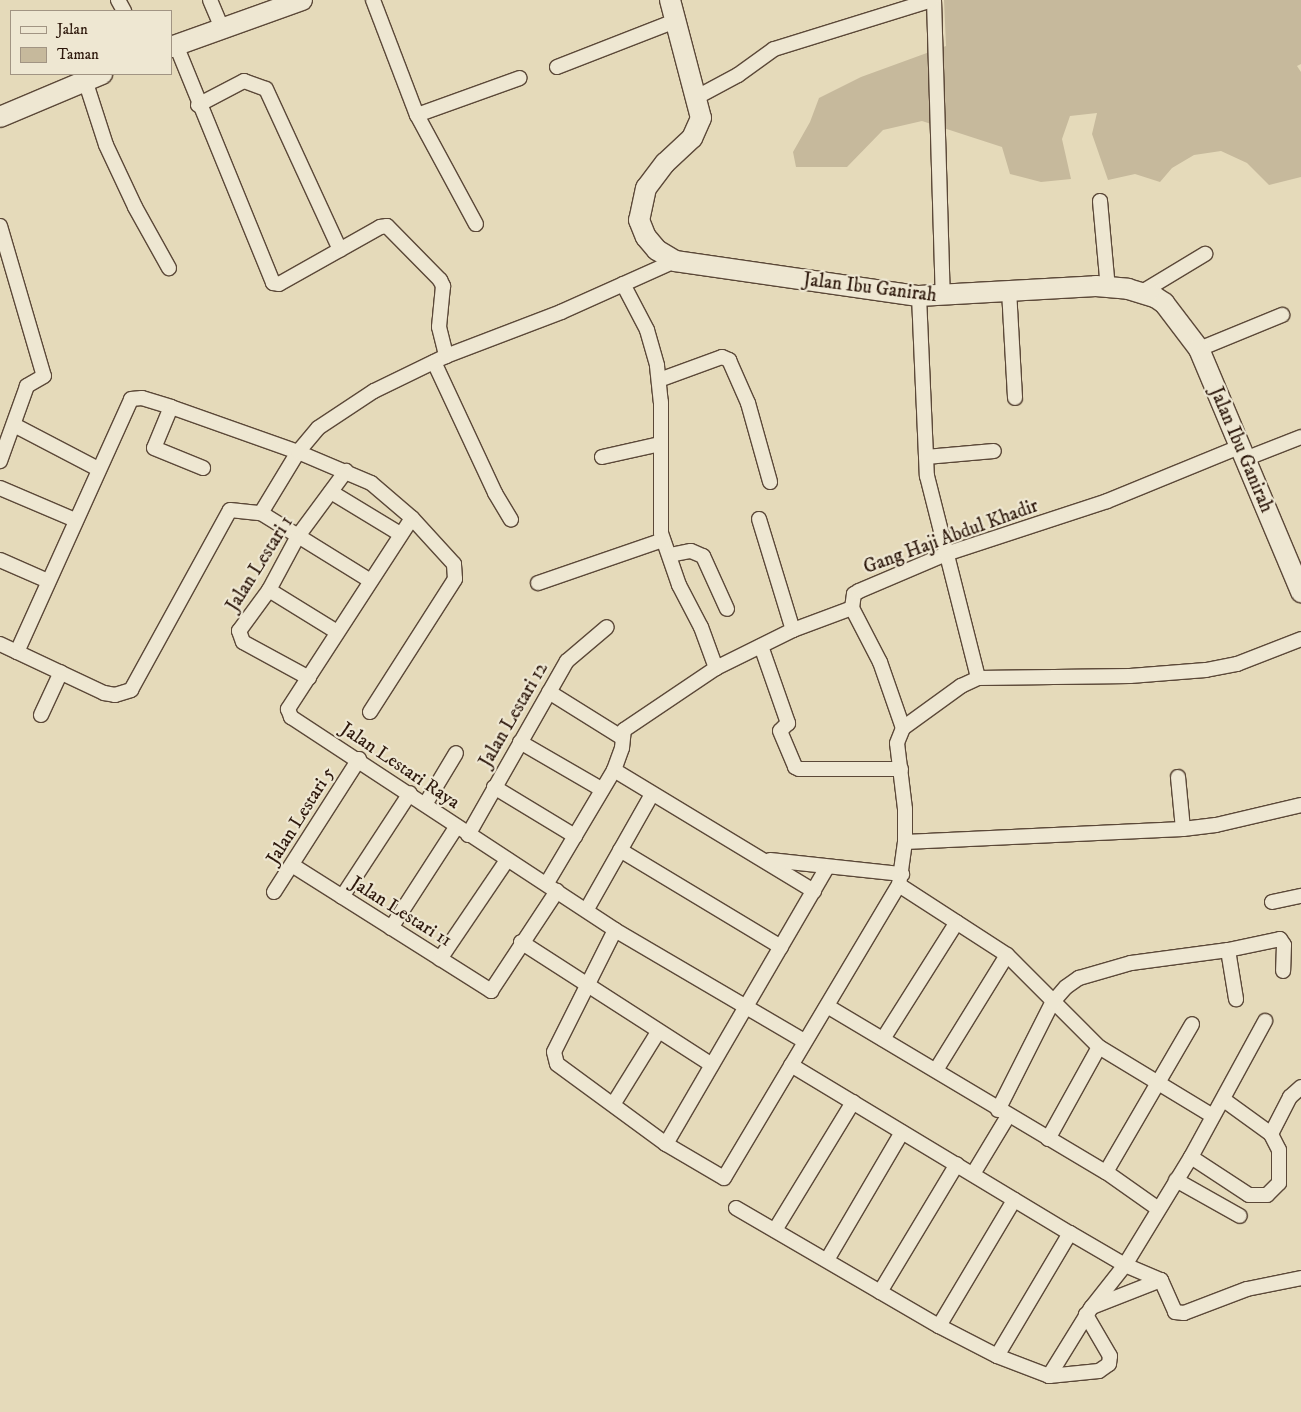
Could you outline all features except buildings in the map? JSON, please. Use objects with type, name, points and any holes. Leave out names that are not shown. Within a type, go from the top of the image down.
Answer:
[{"type":"main road","points":[[173,46],[302,0]]},
{"type":"main road","name":"Jalan Ibu Ganirah","points":[[670,0],[701,118],[696,132],[655,174],[646,188],[639,220],[646,237],[657,250],[676,261],[919,296],[943,297],[1066,286],[1142,292],[1164,302],[1199,349],[1301,592]]},
{"type":"main road","points":[[0,117],[94,77]]},
{"type":"street","points":[[210,0],[222,28]]},
{"type":"street","points":[[373,0],[417,115],[476,224]]},
{"type":"street","points":[[697,97],[738,75],[774,49],[933,0],[943,297]]},
{"type":"street","points":[[557,67],[675,21]]},
{"type":"street","points":[[173,46],[273,283],[279,284],[380,227],[393,230],[440,280],[443,286],[439,327],[440,359],[492,487],[511,520]]},
{"type":"street","points":[[94,77],[106,145],[135,207],[169,268]]},
{"type":"street","points":[[417,115],[520,78]]},
{"type":"street","points":[[198,105],[244,82],[266,89],[340,250]]},
{"type":"street","points":[[1100,201],[1108,288]]},
{"type":"street","points":[[0,226],[44,376],[27,386],[0,461]]},
{"type":"street","points":[[1142,292],[1205,254]]},
{"type":"street","points":[[261,513],[298,452],[318,428],[355,403],[440,359],[561,312],[676,261]]},
{"type":"street","points":[[623,284],[647,330],[659,380],[663,540],[670,555],[679,585],[701,627],[716,668]]},
{"type":"street","points":[[1009,290],[1016,398]]},
{"type":"street","points":[[919,296],[926,457],[946,554],[978,678]]},
{"type":"street","points":[[1199,349],[1282,315]]},
{"type":"street","points":[[659,380],[722,357],[729,360],[748,403],[770,482]]},
{"type":"street","points":[[17,652],[98,468],[131,399],[142,398],[298,452],[371,483],[412,518],[450,557],[454,564],[455,579],[370,712]]},
{"type":"street","points":[[171,407],[154,448],[203,468]]},
{"type":"street","points":[[14,425],[98,468]]},
{"type":"street","name":"Gang Haji Abdul Khadir","points":[[852,608],[854,594],[859,591],[946,554],[1107,501],[1242,453],[1301,437]]},
{"type":"street","points":[[602,457],[660,444]]},
{"type":"street","points":[[926,457],[994,451]]},
{"type":"street","name":"Jalan Lestari 1","points":[[309,678],[240,640],[239,631],[269,590],[298,536],[346,471]]},
{"type":"street","points":[[0,488],[75,520]]},
{"type":"street","points":[[331,492],[400,534]]},
{"type":"street","points":[[0,644],[104,692],[115,695],[131,690],[225,515],[230,510],[240,508],[261,513],[369,580]]},
{"type":"street","name":"Jalan Lestari Raya","points":[[412,518],[369,580],[288,709],[291,717],[426,803],[468,835],[587,909],[615,930],[804,1041]]},
{"type":"street","points":[[759,519],[793,630]]},
{"type":"street","points":[[538,583],[663,540]]},
{"type":"street","points":[[670,555],[690,551],[703,556],[727,609]]},
{"type":"street","points":[[0,560],[48,581]]},
{"type":"street","points":[[269,590],[337,632]]},
{"type":"street","points":[[712,1066],[521,942],[552,887],[575,836],[601,788],[614,770],[622,748],[621,737],[626,727],[716,668],[793,630],[852,608],[880,662],[903,728]]},
{"type":"street","name":"Jalan Lestari 12","points":[[468,835],[566,661],[607,627]]},
{"type":"street","points":[[615,930],[554,1052],[555,1058],[561,1067],[614,1103],[666,1144],[724,1178],[900,880],[905,842],[901,770],[896,743],[903,728],[961,686],[978,678],[1130,676],[1206,670],[1237,664],[1301,639]]},
{"type":"street","points":[[761,646],[788,722],[780,731],[795,767],[799,769],[901,770]]},
{"type":"street","points":[[41,715],[61,672]]},
{"type":"street","points":[[549,692],[621,737]]},
{"type":"street","points":[[520,742],[601,788]]},
{"type":"street","points":[[426,803],[456,753]]},
{"type":"street","name":"Jalan Lestari 5","points":[[274,892],[359,759]]},
{"type":"street","points":[[614,770],[766,860],[814,891]]},
{"type":"street","points":[[1178,776],[1183,828]]},
{"type":"street","points":[[494,786],[575,836]]},
{"type":"street","points":[[342,897],[410,793]]},
{"type":"street","points":[[587,909],[652,794]]},
{"type":"street","points":[[905,842],[1216,825],[1301,805]]},
{"type":"street","points":[[391,928],[457,826]]},
{"type":"street","points":[[620,850],[781,947]]},
{"type":"street","points":[[440,959],[507,860]]},
{"type":"street","points":[[766,860],[827,867],[900,880],[957,922],[1007,955],[1052,1003],[1099,1047],[1213,1116]]},
{"type":"street","name":"Jalan Lestari 11","points":[[292,865],[491,991],[521,942]]},
{"type":"street","points":[[666,1144],[827,867]]},
{"type":"street","points":[[1272,902],[1301,896]]},
{"type":"street","points":[[883,1039],[957,922]]},
{"type":"street","points":[[973,1174],[1003,1113],[1052,1003],[1066,987],[1079,978],[1105,969],[1228,950],[1280,939],[1284,945],[1283,971]]},
{"type":"street","points":[[1228,950],[1236,999]]},
{"type":"street","points":[[936,1070],[1007,955]]},
{"type":"street","points":[[827,1006],[936,1070],[1003,1113],[1106,1172],[1158,1208]]},
{"type":"street","points":[[1049,1376],[1088,1311],[1125,1265],[1158,1208],[1191,1157],[1213,1116],[1224,1100],[1265,1021]]},
{"type":"street","points":[[1106,1172],[1192,1024]]},
{"type":"street","points":[[614,1103],[658,1032]]},
{"type":"street","points":[[1048,1139],[1099,1047]]},
{"type":"street","points":[[791,1065],[1125,1265],[1161,1280],[1175,1312],[1184,1313],[1247,1289],[1301,1278]]},
{"type":"street","points":[[1271,1134],[1290,1097],[1301,1087]]},
{"type":"street","points":[[1191,1157],[1249,1195],[1267,1195],[1279,1183],[1281,1173],[1279,1150],[1271,1134],[1224,1100]]},
{"type":"street","points":[[776,1230],[853,1102]]},
{"type":"street","points":[[827,1260],[902,1132]]},
{"type":"street","points":[[880,1292],[957,1164]]},
{"type":"street","points":[[1176,1180],[1240,1216]]},
{"type":"street","points":[[939,1326],[1014,1200]]},
{"type":"street","points":[[736,1208],[939,1326],[997,1356],[1049,1376],[1099,1370],[1110,1364],[1110,1356],[1088,1311]]},
{"type":"street","points":[[997,1356],[1070,1233]]},
{"type":"street","points":[[1088,1311],[1161,1280]]},
{"type":"green space","points":[[944,0],[1301,0],[1301,64],[1297,66],[1301,72],[1301,177],[1269,185],[1247,163],[1221,151],[1194,155],[1172,168],[1160,182],[1135,174],[1108,180],[1092,134],[1097,113],[1070,116],[1062,139],[1071,179],[1041,182],[1010,174],[1002,147],[922,121],[883,130],[847,167],[796,167],[793,152],[810,122],[819,98],[861,77],[946,46]]}]
